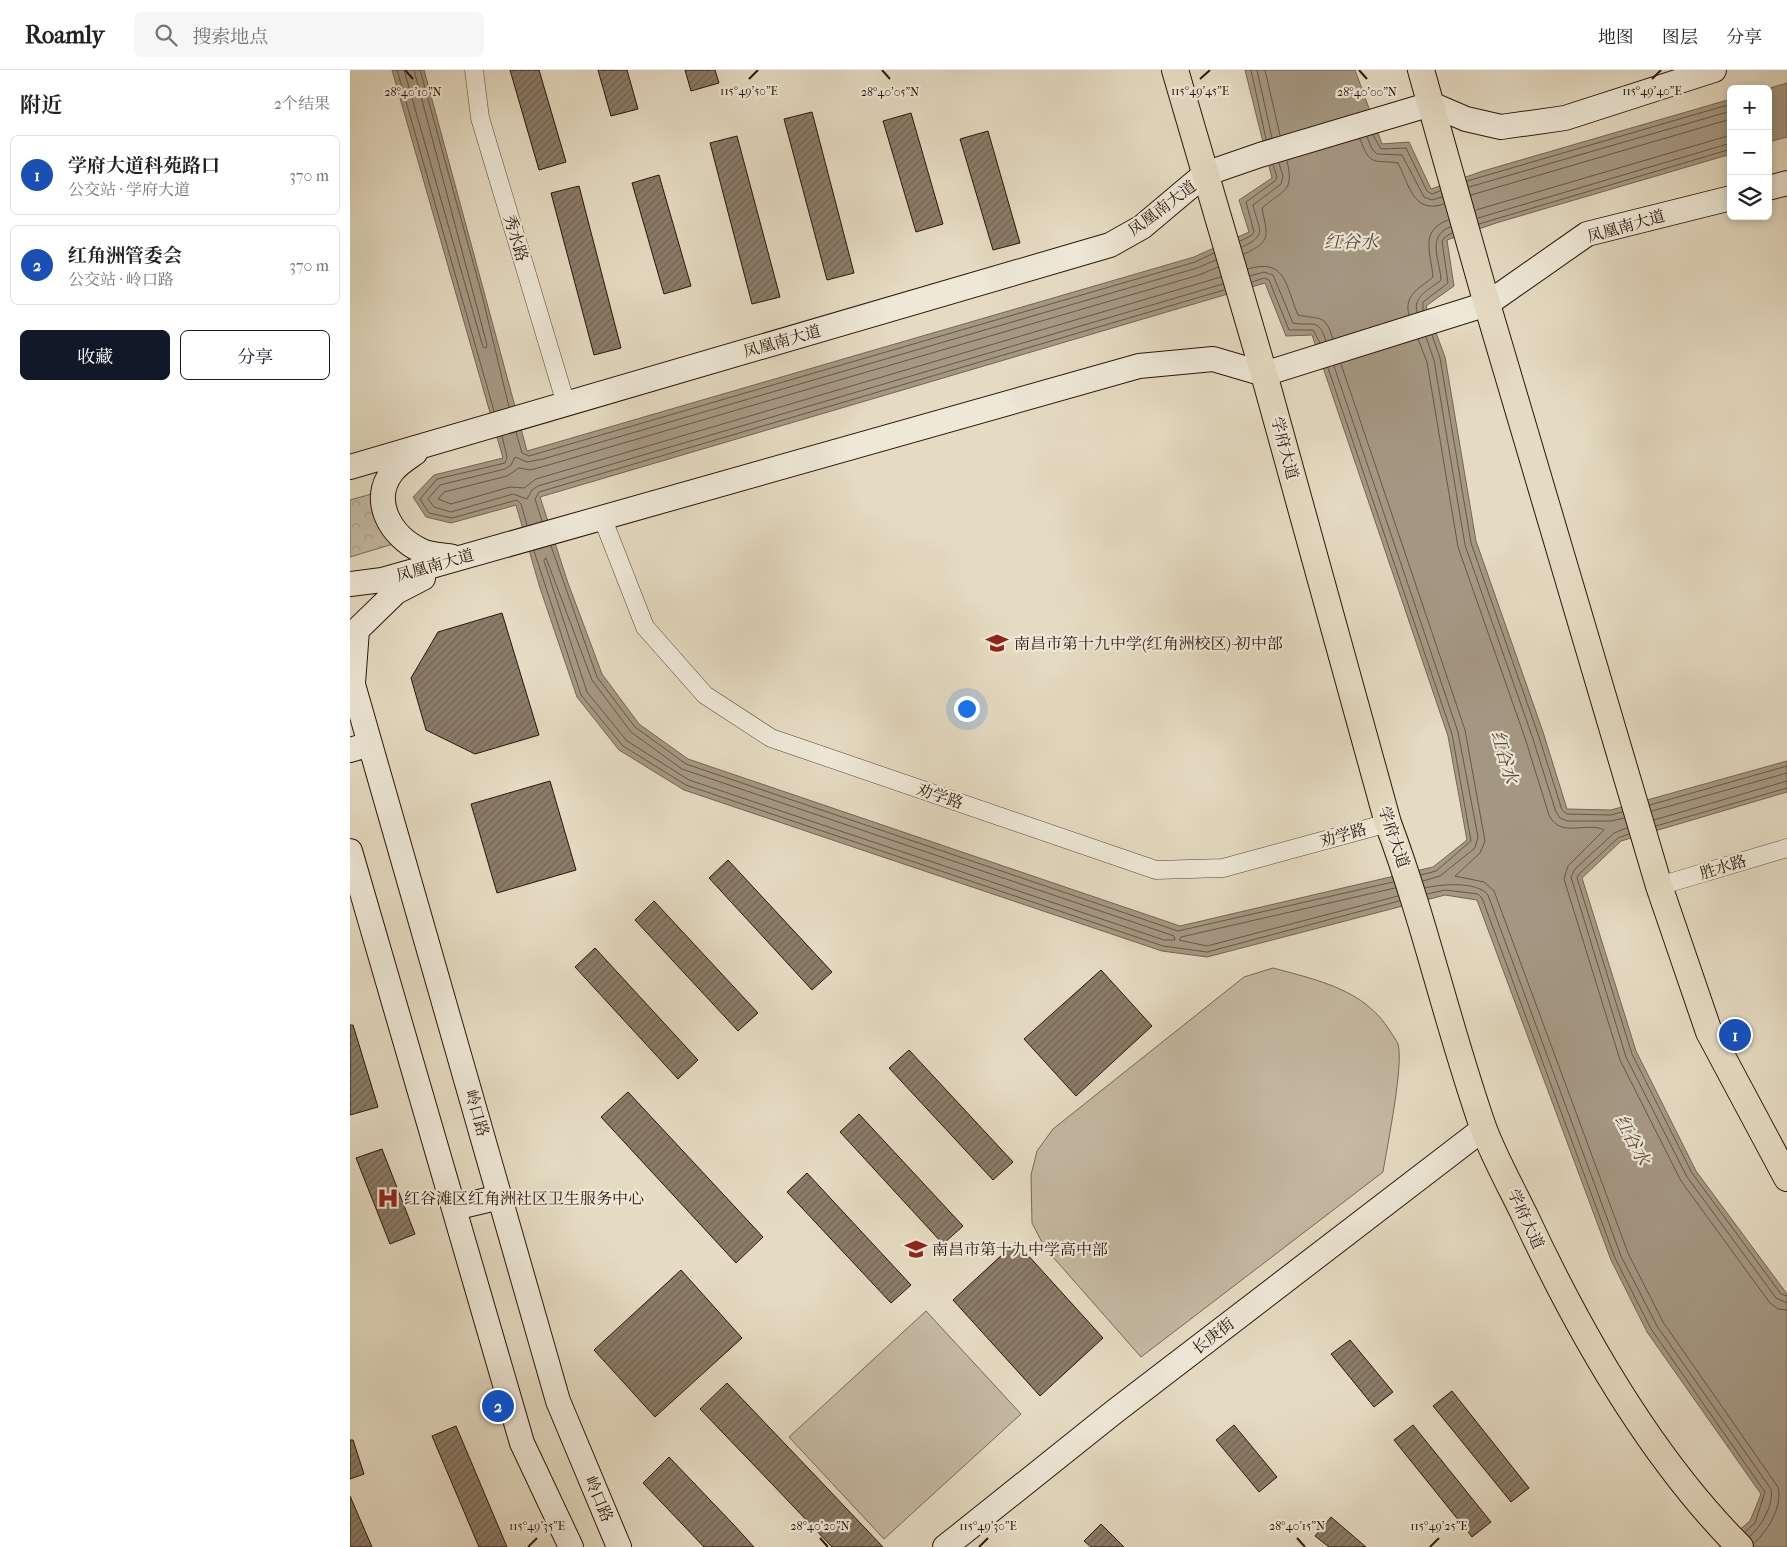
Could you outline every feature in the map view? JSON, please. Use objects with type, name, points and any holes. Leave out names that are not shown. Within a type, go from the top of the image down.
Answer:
[{"type":"main road","name":"学府大道","points":[[1175,70],[1264,374],[1388,822],[1404,866],[1484,1129],[1561,1293],[1657,1450],[1720,1526],[1740,1547]]},
{"type":"main road","points":[[1421,70],[1487,304],[1659,886],[1709,1032],[1787,1178]]},
{"type":"main road","points":[[1431,104],[1466,119],[1501,127],[1565,118],[1714,70]]},
{"type":"main road","name":"凤凰南大道","points":[[424,445],[1110,245],[1142,227],[1205,174],[1260,155],[1431,104]]},
{"type":"main road","points":[[1772,187],[1787,183]]},
{"type":"main road","name":"凤凰南大道","points":[[1264,374],[1487,304],[1587,234],[1727,199]]},
{"type":"main road","points":[[602,517],[1139,366],[1213,359],[1264,374]]},
{"type":"main road","points":[[350,467],[424,445]]},
{"type":"main road","points":[[424,445],[392,471],[382,490],[383,511],[392,529],[404,541],[421,551],[459,558]]},
{"type":"main road","name":"凤凰南大道","points":[[350,584],[382,580],[602,517]]},
{"type":"main road","name":"岭口路","points":[[459,558],[396,592],[357,630],[351,678],[360,747],[500,1197],[558,1401],[619,1547]]},
{"type":"main road","points":[[350,851],[522,1443],[571,1547]]},
{"type":"main road","name":"长庚街","points":[[945,1547],[1114,1412],[1484,1129]]},
{"type":"main road","points":[[454,1208],[500,1197]]},
{"type":"street","name":"秀水路","points":[[474,70],[480,118],[566,404]]},
{"type":"street","name":"劝学路","points":[[602,517],[645,627],[705,695],[771,738],[1156,870],[1223,868],[1388,822]]},
{"type":"street","name":"胜水路","points":[[1659,886],[1787,848]]},
{"type":"green space","points":[[375,493],[393,544],[350,557],[350,500]]},
{"type":"green space","points":[[1273,968],[1322,982],[1353,996],[1367,1005],[1379,1017],[1397,1042],[1399,1069],[1383,1172],[1141,1357],[1045,1248],[1032,1223],[1031,1175],[1037,1151],[1053,1129],[1244,977]]},
{"type":"green space","points":[[926,1311],[1021,1414],[884,1539],[789,1437]]},
{"type":"water","name":"红谷水","points":[[392,70],[424,70],[527,451],[1194,257],[1249,232],[1239,200],[1272,178],[1245,70],[1355,70],[1382,144],[1409,142],[1431,189],[1483,171],[1727,100],[1727,155],[1496,223],[1447,240],[1454,286],[1426,306],[1445,357],[1476,541],[1543,732],[1567,809],[1611,810],[1787,761],[1787,792],[1621,841],[1582,878],[1636,1051],[1696,1171],[1787,1294],[1787,1547],[1719,1547],[1750,1521],[1761,1494],[1647,1332],[1611,1260],[1477,900],[1445,895],[1207,957],[1162,951],[684,790],[619,750],[577,697],[540,588],[516,505],[451,523],[426,517],[413,497],[434,475],[503,458]],"holes":[[[1265,283],[1286,336],[1312,335],[1448,736],[1467,840],[1433,867],[1180,926],[688,759],[639,724],[602,674],[568,583],[540,497]]]},
{"type":"water","points":[[1787,83],[1787,137],[1772,141],[1772,130],[1772,88]]},
{"type":"building","points":[[510,70],[539,70],[566,162],[539,170]]},
{"type":"building","points":[[598,70],[627,70],[638,109],[611,116]]},
{"type":"building","points":[[685,70],[715,70],[719,83],[691,91]]},
{"type":"building","points":[[812,112],[854,273],[827,280],[784,119]]},
{"type":"building","points":[[911,113],[943,224],[916,232],[883,121]]},
{"type":"building","points":[[988,131],[1020,243],[993,250],[960,139]]},
{"type":"building","points":[[737,136],[780,297],[752,304],[710,143]]},
{"type":"building","points":[[659,175],[691,286],[664,294],[632,183]]},
{"type":"building","points":[[579,186],[621,348],[594,355],[551,193]]},
{"type":"building","points":[[502,613],[539,735],[475,754],[426,730],[411,678],[438,632]]},
{"type":"building","points":[[550,781],[576,870],[497,893],[471,804]]},
{"type":"building","points":[[728,860],[832,972],[812,990],[709,878]]},
{"type":"building","points":[[654,901],[758,1013],[738,1031],[635,920]]},
{"type":"building","points":[[595,948],[698,1060],[678,1079],[575,967]]},
{"type":"building","points":[[1101,970],[1152,1026],[1076,1096],[1024,1039]]},
{"type":"building","points":[[350,1025],[353,1025],[378,1107],[350,1115]]},
{"type":"building","points":[[909,1050],[1013,1162],[993,1180],[889,1068]]},
{"type":"building","points":[[628,1092],[763,1237],[736,1263],[601,1117]]},
{"type":"building","points":[[859,1114],[963,1226],[943,1244],[840,1132]]},
{"type":"building","points":[[382,1149],[415,1234],[390,1244],[356,1158]]},
{"type":"building","points":[[807,1173],[911,1285],[891,1303],[787,1192]]},
{"type":"building","points":[[1016,1242],[1103,1338],[1040,1396],[953,1300]]},
{"type":"building","points":[[681,1270],[742,1338],[655,1417],[594,1350]]},
{"type":"building","points":[[1350,1340],[1393,1392],[1374,1407],[1331,1354]]},
{"type":"building","points":[[727,1383],[883,1547],[832,1547],[700,1409]]},
{"type":"building","points":[[1452,1391],[1529,1488],[1511,1502],[1433,1406]]},
{"type":"building","points":[[1234,1425],[1277,1477],[1259,1492],[1216,1440]]},
{"type":"building","points":[[1413,1425],[1491,1522],[1472,1537],[1394,1440]]},
{"type":"building","points":[[456,1426],[507,1547],[479,1547],[432,1436]]},
{"type":"building","points":[[350,1440],[353,1440],[364,1474],[350,1479]]},
{"type":"building","points":[[669,1457],[754,1547],[704,1547],[643,1483]]},
{"type":"building","points":[[350,1496],[372,1547],[350,1547]]},
{"type":"building","points":[[1331,1517],[1366,1547],[1329,1547],[1315,1536]]},
{"type":"building","points":[[1101,1524],[1124,1547],[1091,1547],[1084,1541]]},
{"type":"place","name":"南昌市第十九中学(红角洲校区)-初中部","points":[[997,643]]},
{"type":"place","name":"学府大道科苑路口","points":[[1735,1035]]},
{"type":"place","name":"红谷滩区红角洲社区卫生服务中心","points":[[388,1198]]},
{"type":"place","name":"南昌市第十九中学高中部","points":[[916,1249]]},
{"type":"place","name":"红角洲管委会","points":[[498,1406]]}]
